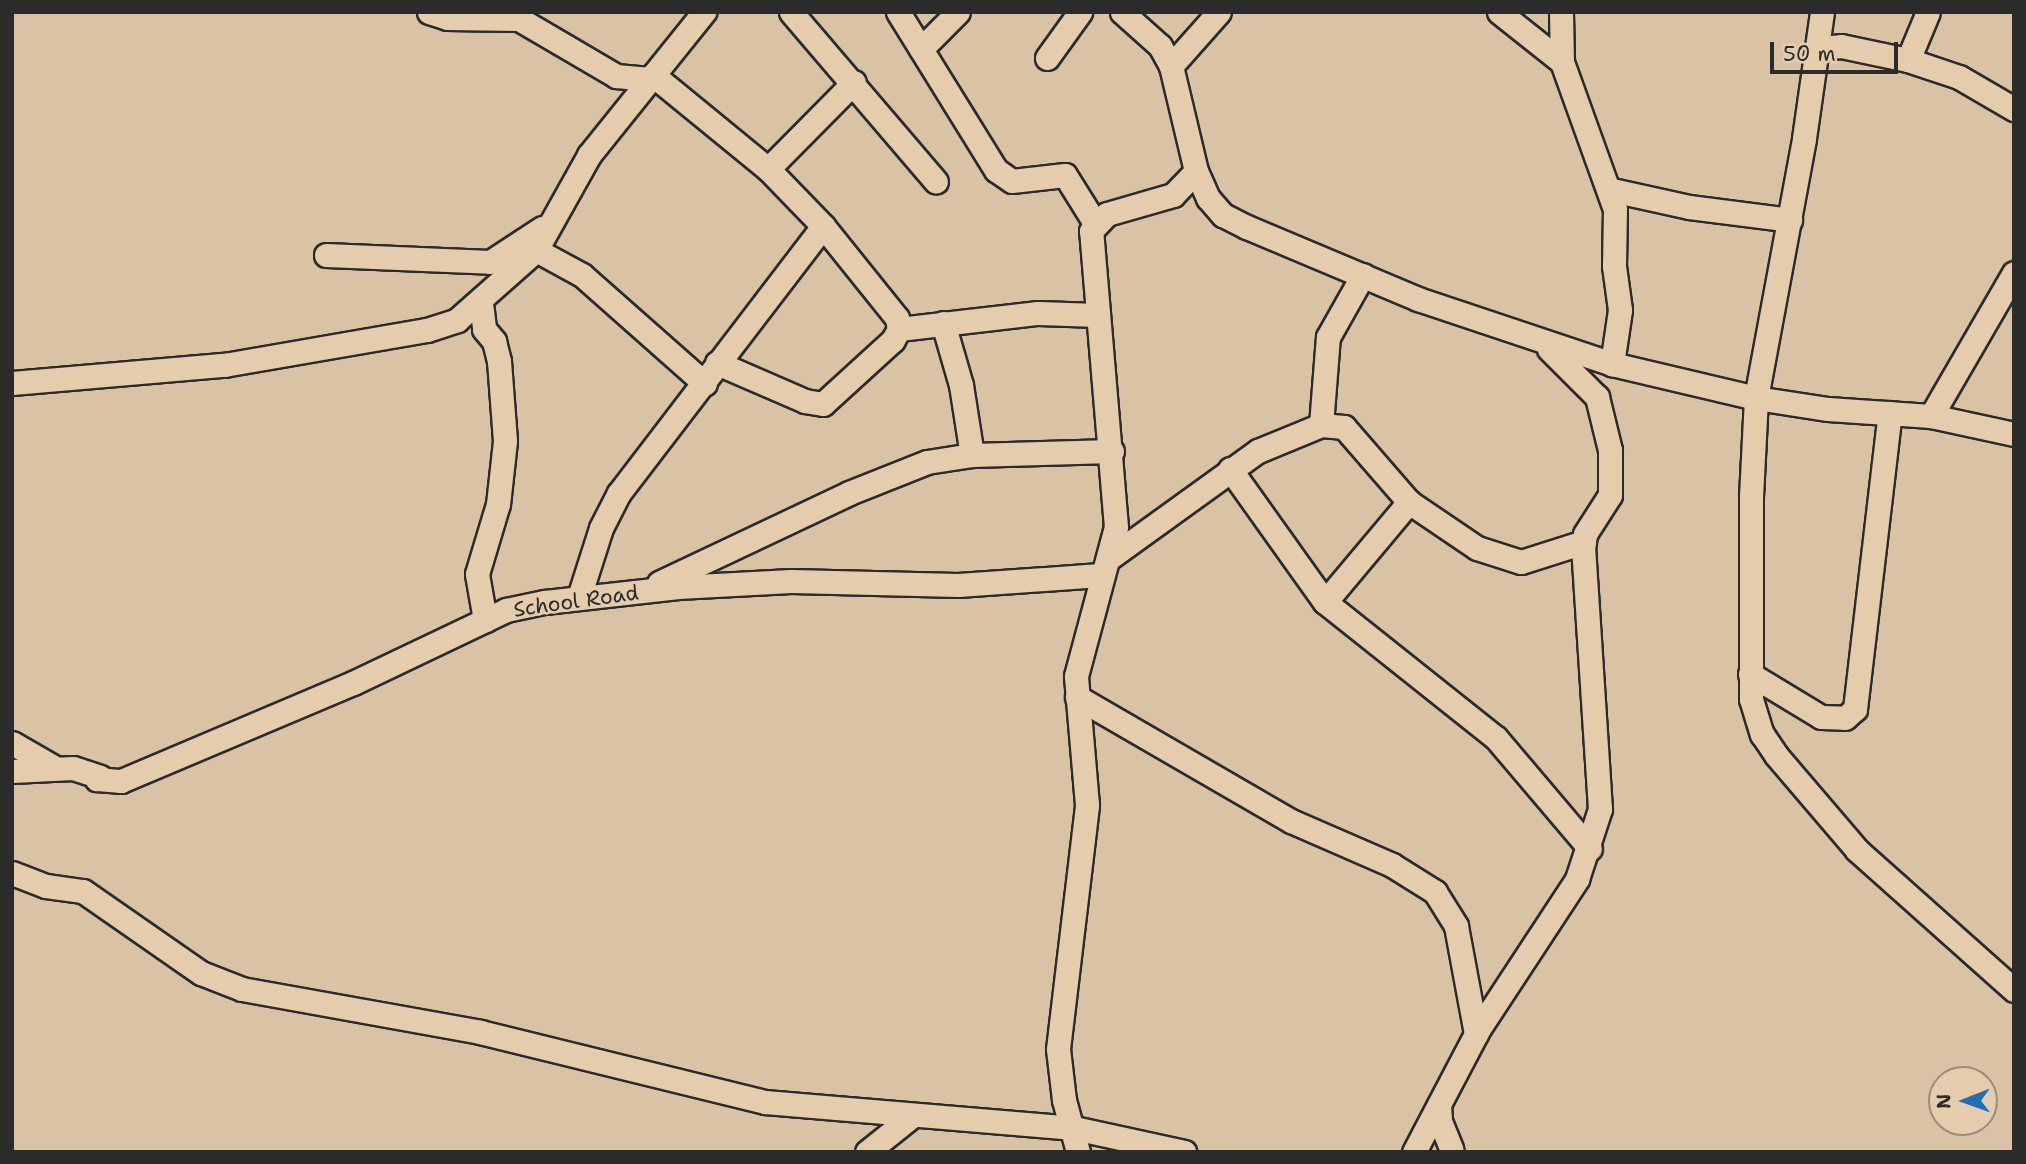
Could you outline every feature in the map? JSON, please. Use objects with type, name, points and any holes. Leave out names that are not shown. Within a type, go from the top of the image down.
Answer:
[{"type":"street","points":[[429,12],[447,18],[519,19],[616,76],[651,77],[768,169],[823,226],[890,304],[899,329]]},
{"type":"street","points":[[12,383],[129,376],[312,352],[427,330],[457,320],[481,303],[536,250],[589,155],[704,12]]},
{"type":"street","points":[[791,12],[854,82],[936,182]]},
{"type":"street","points":[[898,12],[996,170],[1012,181],[1065,175],[1095,223]]},
{"type":"street","points":[[921,49],[958,12]]},
{"type":"street","points":[[1047,58],[1080,12]]},
{"type":"street","points":[[1122,12],[1152,37],[1171,66],[1196,171],[1208,198],[1223,215],[1363,275],[1542,343],[1612,364],[1756,398],[1931,416],[2014,434]]},
{"type":"street","points":[[1171,66],[1219,12]]},
{"type":"street","points":[[1499,12],[1562,62]]},
{"type":"street","points":[[1561,12],[1562,62],[1575,106],[1612,190],[1614,266],[1620,296],[1612,364]]},
{"type":"street","points":[[1908,60],[1927,12]]},
{"type":"street","points":[[1821,18],[1830,47],[1790,220],[1756,398],[1750,674],[1755,718],[1784,764],[1857,849],[2014,990]]},
{"type":"street","points":[[1830,47],[1908,60],[1959,78],[2014,109]]},
{"type":"street","points":[[768,169],[854,82]]},
{"type":"street","points":[[1077,1152],[1070,1127],[1058,1049],[1087,805],[1077,697],[1078,664],[1116,527],[1112,451],[1090,243],[1095,223],[1107,214],[1173,195],[1196,171]]},
{"type":"street","points":[[1612,190],[1689,207],[1790,220]]},
{"type":"street","points":[[326,255],[490,262],[556,218]]},
{"type":"street","points":[[579,597],[601,528],[619,494],[823,226]]},
{"type":"street","points":[[536,250],[582,275],[705,384]]},
{"type":"street","points":[[1931,416],[2014,273]]},
{"type":"street","points":[[1321,425],[1328,337],[1363,275]]},
{"type":"street","points":[[481,303],[484,329],[495,341],[499,361],[505,441],[498,504],[477,575],[485,620]]},
{"type":"street","points":[[718,363],[805,401],[822,404],[863,369],[899,329],[1038,313],[1098,315]]},
{"type":"street","points":[[943,323],[961,385],[972,455]]},
{"type":"street","points":[[1414,1152],[1476,1034],[1577,879],[1590,849],[1600,809],[1584,542],[1610,495],[1610,450],[1597,397],[1542,343]]},
{"type":"street","points":[[1750,674],[1821,717],[1845,718],[1855,709],[1891,413]]},
{"type":"street","points":[[1104,567],[1230,469],[1287,436],[1321,425],[1344,427],[1359,439],[1409,502],[1501,558],[1521,562],[1584,542]]},
{"type":"street","points":[[642,591],[849,492],[926,462],[972,455],[1112,451]]},
{"type":"street","points":[[1230,469],[1325,602],[1496,738],[1590,849]]},
{"type":"street","points":[[1325,602],[1409,502]]},
{"type":"street","name":"School Road","points":[[12,771],[73,768],[100,777],[97,779],[134,777],[353,683],[506,610],[579,597],[642,591],[791,581],[958,584],[1104,567]]},
{"type":"street","points":[[1077,697],[1291,821],[1391,865],[1435,892],[1456,926],[1476,1034]]},
{"type":"street","points":[[12,743],[57,768]]},
{"type":"street","points":[[12,873],[46,886],[83,891],[201,973],[242,989],[480,1032],[765,1102],[1070,1127],[1184,1152]]},
{"type":"street","points":[[1439,1105],[1442,1129],[1449,1151]]},
{"type":"street","points":[[867,1152],[912,1116]]}]
